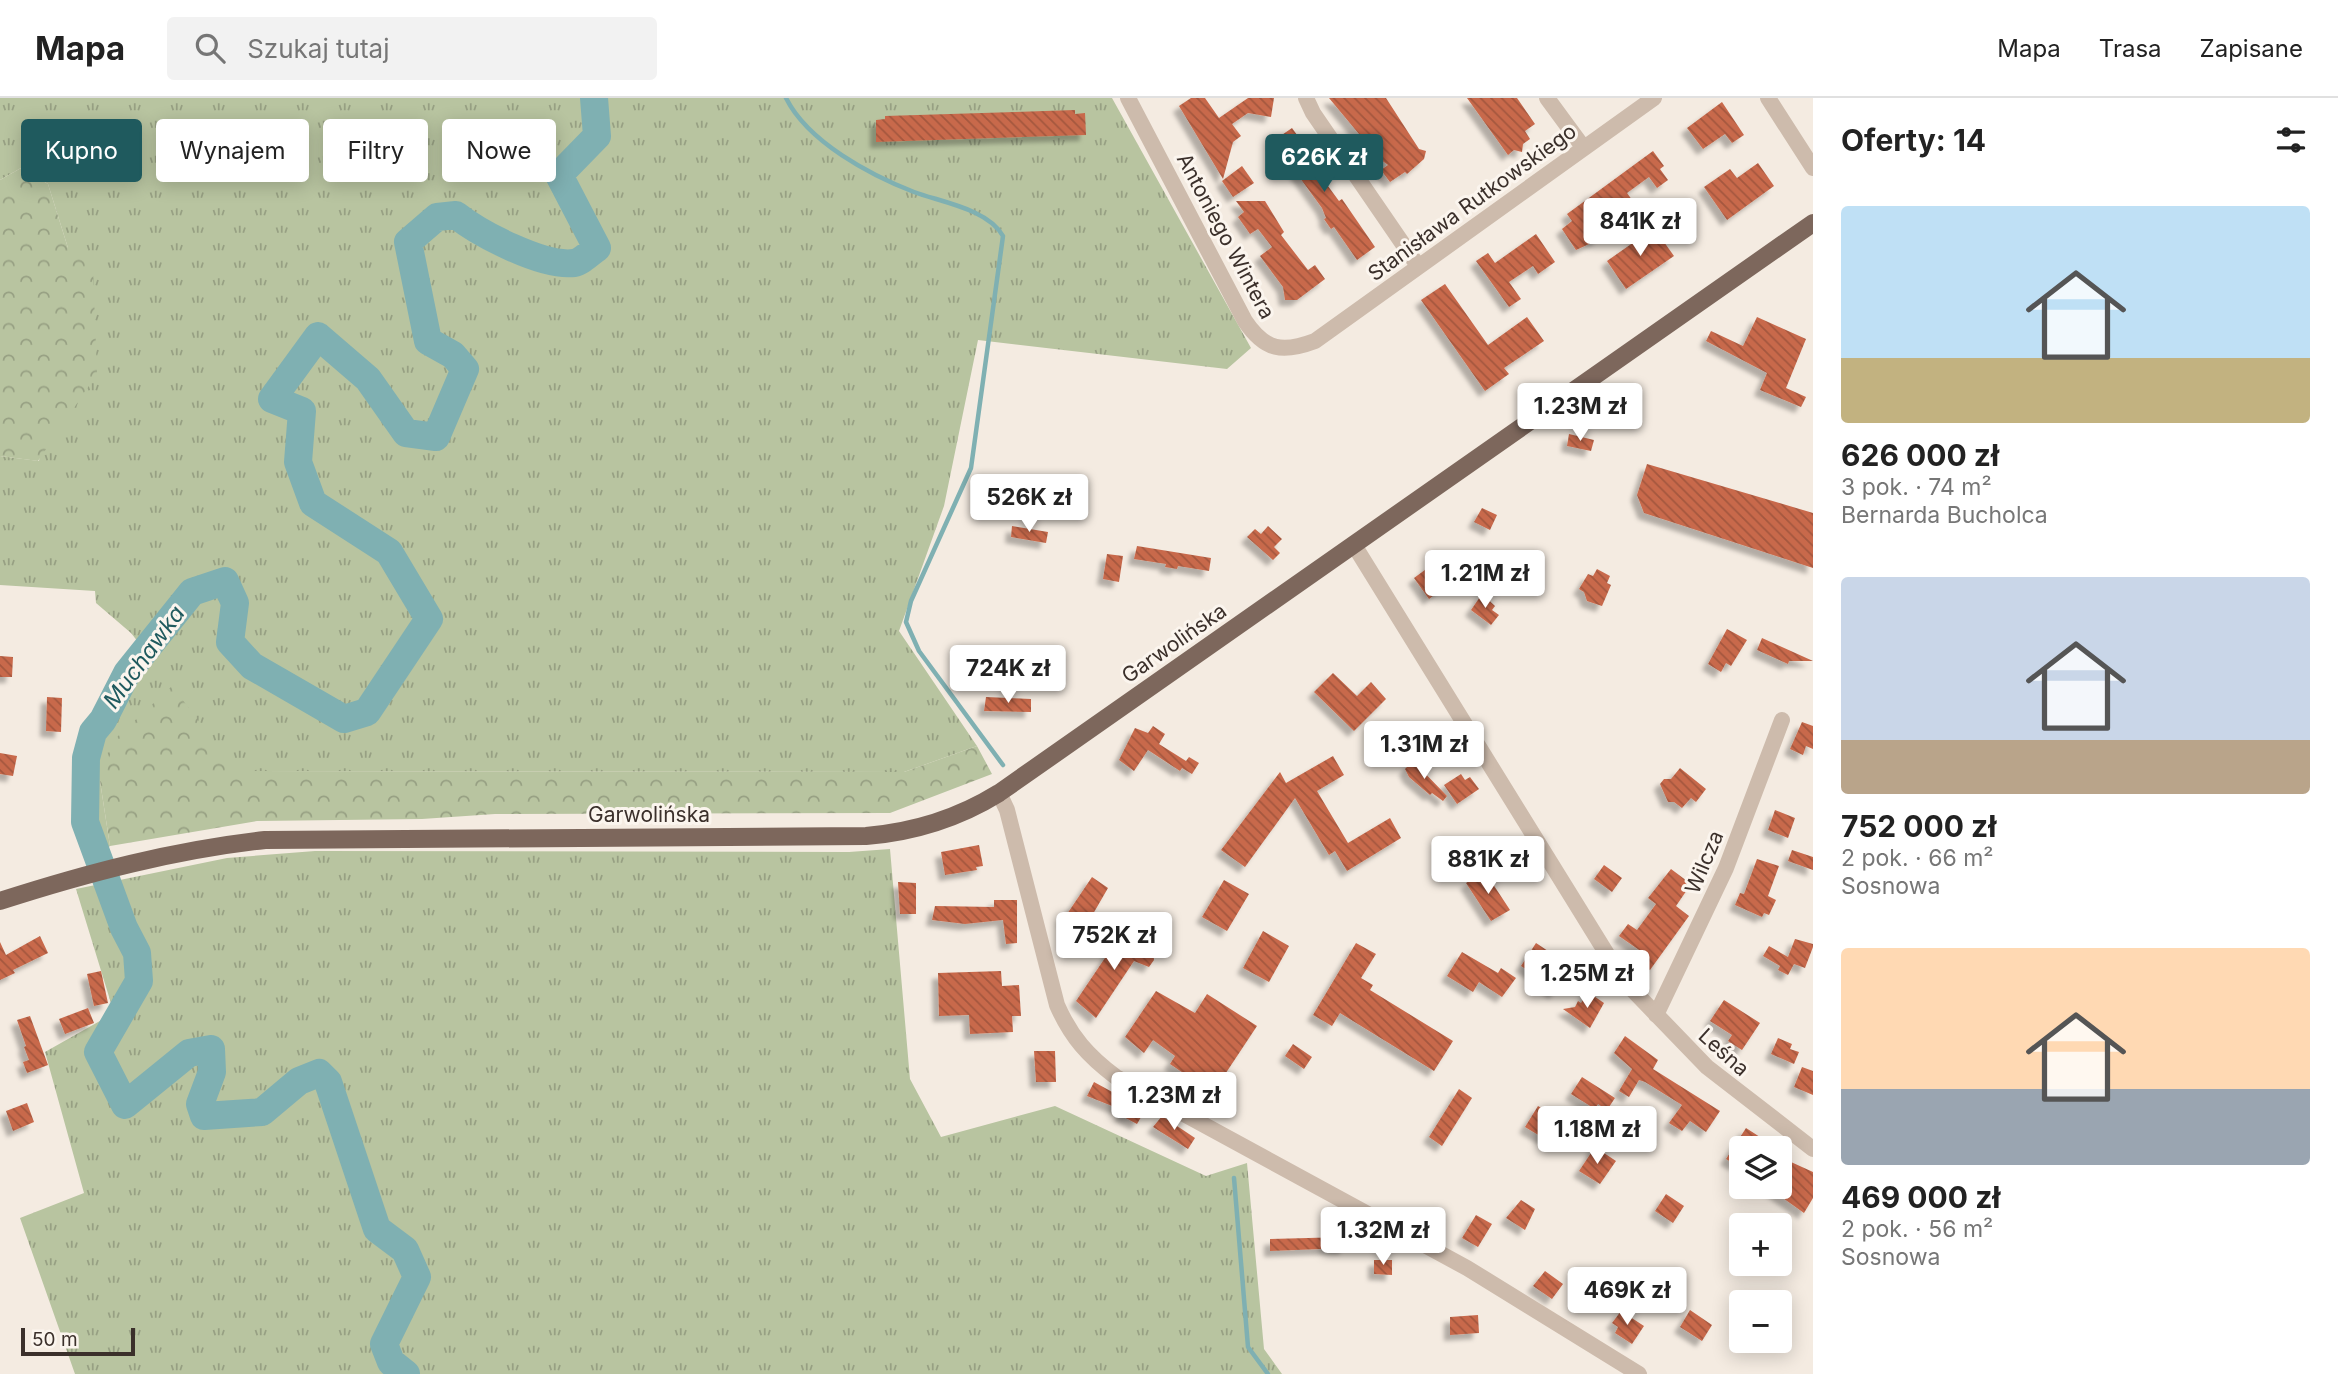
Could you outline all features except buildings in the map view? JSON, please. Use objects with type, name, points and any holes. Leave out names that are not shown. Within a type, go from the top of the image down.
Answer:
[{"type":"main road","name":"Garwolińska","points":[[0,901],[138,861],[212,846],[290,839],[866,836],[931,825],[967,812],[999,793],[1813,223]]},
{"type":"street","name":"Antoniego Wintera","points":[[1128,98],[1256,337],[1278,349],[1298,347],[1315,341]]},
{"type":"street","points":[[1307,98],[1313,113],[1418,266]]},
{"type":"street","points":[[1547,98],[1583,147]]},
{"type":"street","name":"Stanisława Rutkowskiego","points":[[1315,341],[1654,98]]},
{"type":"street","points":[[1768,98],[1813,168]]},
{"type":"street","name":"Leśna","points":[[1354,545],[1623,980],[1707,1067],[1813,1149]]},
{"type":"street","name":"Wilcza","points":[[1656,1015],[1726,868],[1782,720]]},
{"type":"street","points":[[999,793],[1007,810],[1057,1005],[1068,1032],[1089,1056],[1116,1077],[1467,1268],[1639,1374]]},
{"type":"green space","points":[[0,98],[1112,98],[1251,348],[1227,369],[978,340],[944,506],[899,631],[977,746],[904,772],[237,771],[100,781],[110,846],[103,852],[92,799],[95,760],[100,741],[117,705],[149,656],[131,633],[96,603],[95,591],[0,585],[0,456],[39,461],[68,248],[48,184],[45,182],[142,182],[142,119],[21,119],[21,168],[0,180]]},
{"type":"green space","points":[[21,168],[21,182],[48,184],[68,248],[93,269],[97,374],[38,461],[0,456],[0,180]]},
{"type":"green space","points":[[172,686],[237,771],[904,772],[977,746],[992,774],[890,813],[495,814],[422,819],[257,821],[110,846],[100,781],[117,737]]},
{"type":"green space","points":[[890,849],[910,1079],[941,1137],[1055,1106],[1206,1176],[1247,1163],[1264,1349],[1282,1374],[75,1374],[20,1218],[84,1193],[45,1052],[114,1013],[76,889],[227,858],[315,851],[849,852]]},
{"type":"waterway","name":"Muchawka","points":[[406,1374],[391,1362],[384,1344],[417,1277],[405,1250],[377,1229],[328,1082],[319,1073],[299,1081],[262,1112],[204,1116],[200,1104],[212,1072],[211,1049],[189,1053],[125,1105],[98,1052],[139,981],[137,953],[124,928],[85,822],[86,758],[93,732],[103,720],[127,673],[192,592],[225,581],[235,603],[230,642],[252,666],[344,719],[367,712],[429,619],[389,552],[313,503],[298,462],[302,411],[272,399],[318,336],[368,379],[406,433],[436,437],[465,369],[453,355],[428,341],[408,242],[437,217],[456,215],[496,240],[529,255],[561,263],[574,263],[586,257],[597,248],[559,175],[597,136],[594,98]]},
{"type":"waterway","points":[[786,98],[809,129],[842,155],[897,185],[987,219],[1003,236],[971,468],[911,601],[906,622],[919,651],[1003,765]]},
{"type":"waterway","points":[[1234,1178],[1248,1347],[1268,1374]]}]
